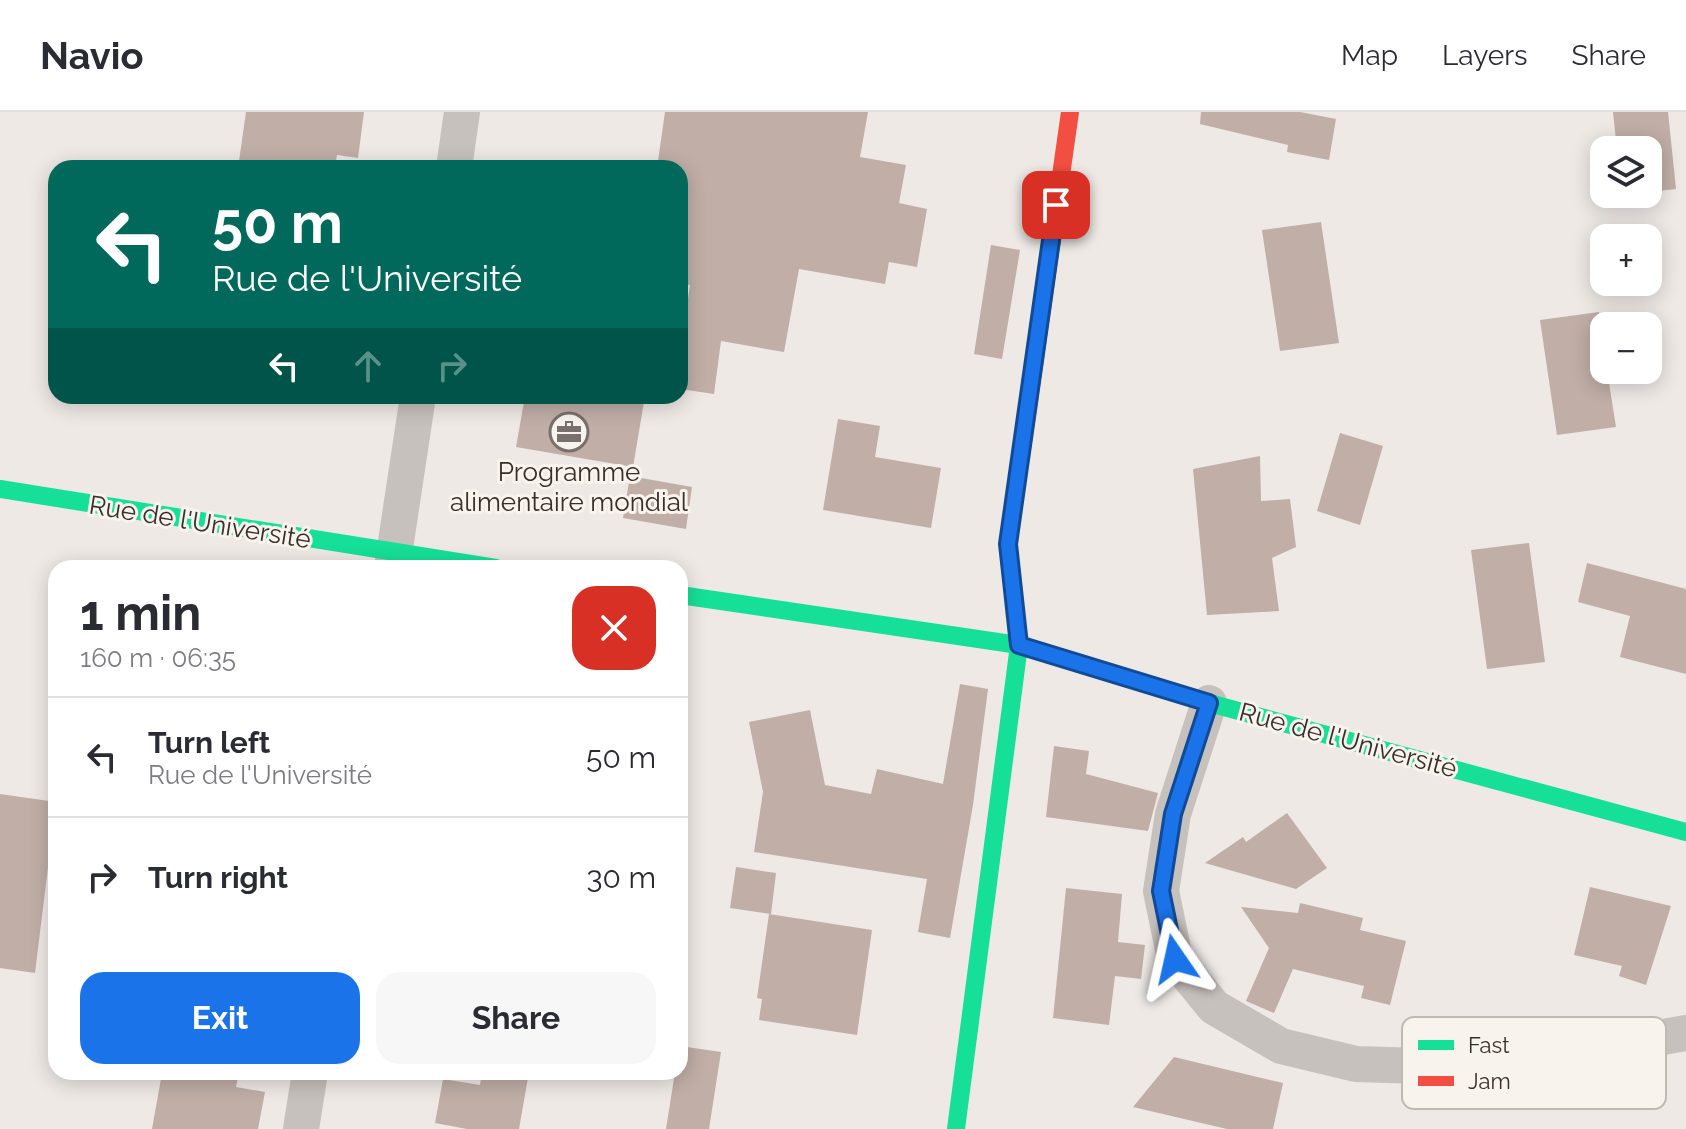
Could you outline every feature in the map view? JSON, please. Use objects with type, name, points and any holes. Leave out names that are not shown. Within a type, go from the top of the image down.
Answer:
[{"type":"street","points":[[455,160],[462,112]]},
{"type":"street","points":[[956,1129],[1019,645],[1008,544],[1070,112]]},
{"type":"street","points":[[393,560],[417,404]]},
{"type":"street","name":"Rue de l'Université","points":[[0,489],[393,560]]},
{"type":"street","name":"Rue de l'Université","points":[[688,596],[1019,645],[1209,703],[1686,832]]},
{"type":"street","points":[[1209,703],[1173,814],[1161,891],[1175,959],[1214,1007],[1281,1046],[1356,1064],[1402,1065]]},
{"type":"street","points":[[1666,1036],[1686,1033]]},
{"type":"street","points":[[301,1129],[309,1080]]},
{"type":"building","points":[[246,112],[364,112],[358,158],[337,155],[336,160],[239,160]]},
{"type":"building","points":[[665,112],[868,112],[860,157],[906,165],[899,203],[927,209],[917,267],[889,262],[885,284],[799,269],[784,352],[721,341],[714,394],[688,390],[688,160],[658,160]]},
{"type":"building","points":[[1201,112],[1300,112],[1336,119],[1329,160],[1287,152],[1288,145],[1200,124]]},
{"type":"building","points":[[1613,112],[1668,112],[1676,189],[1662,190],[1662,136],[1616,136]]},
{"type":"building","points":[[1321,222],[1339,343],[1280,351],[1262,230]]},
{"type":"building","points":[[991,245],[1020,250],[1002,359],[974,354]]},
{"type":"building","points":[[1590,313],[1590,384],[1609,384],[1616,427],[1557,435],[1540,320]]},
{"type":"building","points":[[524,404],[644,404],[633,467],[516,447]]},
{"type":"building","points":[[838,419],[880,426],[875,457],[941,468],[931,528],[823,510]]},
{"type":"building","points":[[1340,433],[1383,446],[1360,525],[1317,511]]},
{"type":"building","points":[[1260,456],[1261,501],[1290,499],[1296,547],[1272,558],[1279,611],[1207,615],[1193,469]]},
{"type":"building","points":[[630,476],[692,487],[686,529],[623,518]]},
{"type":"building","points":[[1529,543],[1545,662],[1487,669],[1471,550]]},
{"type":"building","points":[[1587,563],[1686,589],[1686,674],[1620,657],[1630,616],[1578,602]]},
{"type":"building","points":[[960,684],[988,689],[973,805],[950,938],[918,932],[927,879],[754,852],[763,792],[749,722],[810,710],[825,785],[871,794],[877,769],[943,784]]},
{"type":"building","points":[[1054,746],[1089,751],[1086,774],[1158,793],[1148,831],[1046,817]]},
{"type":"building","points":[[0,794],[48,801],[48,867],[35,973],[0,968]]},
{"type":"building","points":[[1287,813],[1327,868],[1296,889],[1205,863],[1243,837],[1246,842]]},
{"type":"building","points":[[736,867],[776,873],[771,914],[730,908]]},
{"type":"building","points":[[1590,887],[1671,906],[1646,985],[1619,976],[1622,966],[1574,955]]},
{"type":"building","points":[[1066,888],[1122,894],[1118,942],[1145,945],[1141,979],[1115,976],[1109,1025],[1053,1018]]},
{"type":"building","points":[[1300,903],[1363,918],[1360,930],[1406,941],[1390,1005],[1361,998],[1364,986],[1293,969],[1274,1013],[1246,1001],[1269,948],[1241,907],[1298,913]]},
{"type":"building","points":[[769,914],[872,930],[857,1035],[759,1020],[762,999],[757,998]]},
{"type":"building","points":[[688,1047],[721,1052],[709,1129],[666,1129],[674,1080],[688,1080]]},
{"type":"building","points":[[1174,1057],[1283,1083],[1273,1129],[1227,1129],[1133,1107]]},
{"type":"building","points":[[161,1080],[237,1080],[236,1087],[265,1092],[258,1129],[152,1129]]},
{"type":"building","points":[[443,1080],[480,1085],[481,1080],[528,1080],[519,1129],[467,1129],[435,1123]]},
{"type":"traffic: fast","points":[[956,1129],[1019,645],[1008,544],[1025,428]]},
{"type":"traffic: fast","points":[[0,489],[446,560]]},
{"type":"traffic: fast","points":[[688,596],[1019,645],[1209,703],[1686,832]]},
{"type":"traffic: jam","points":[[1025,428],[1070,112]]},
{"type":"place","name":"Programme alimentaire mondial","points":[[569,432]]},
{"type":"route","points":[[1056,205],[1008,544],[1019,645],[1209,703],[1173,814],[1161,891],[1175,959]]}]
